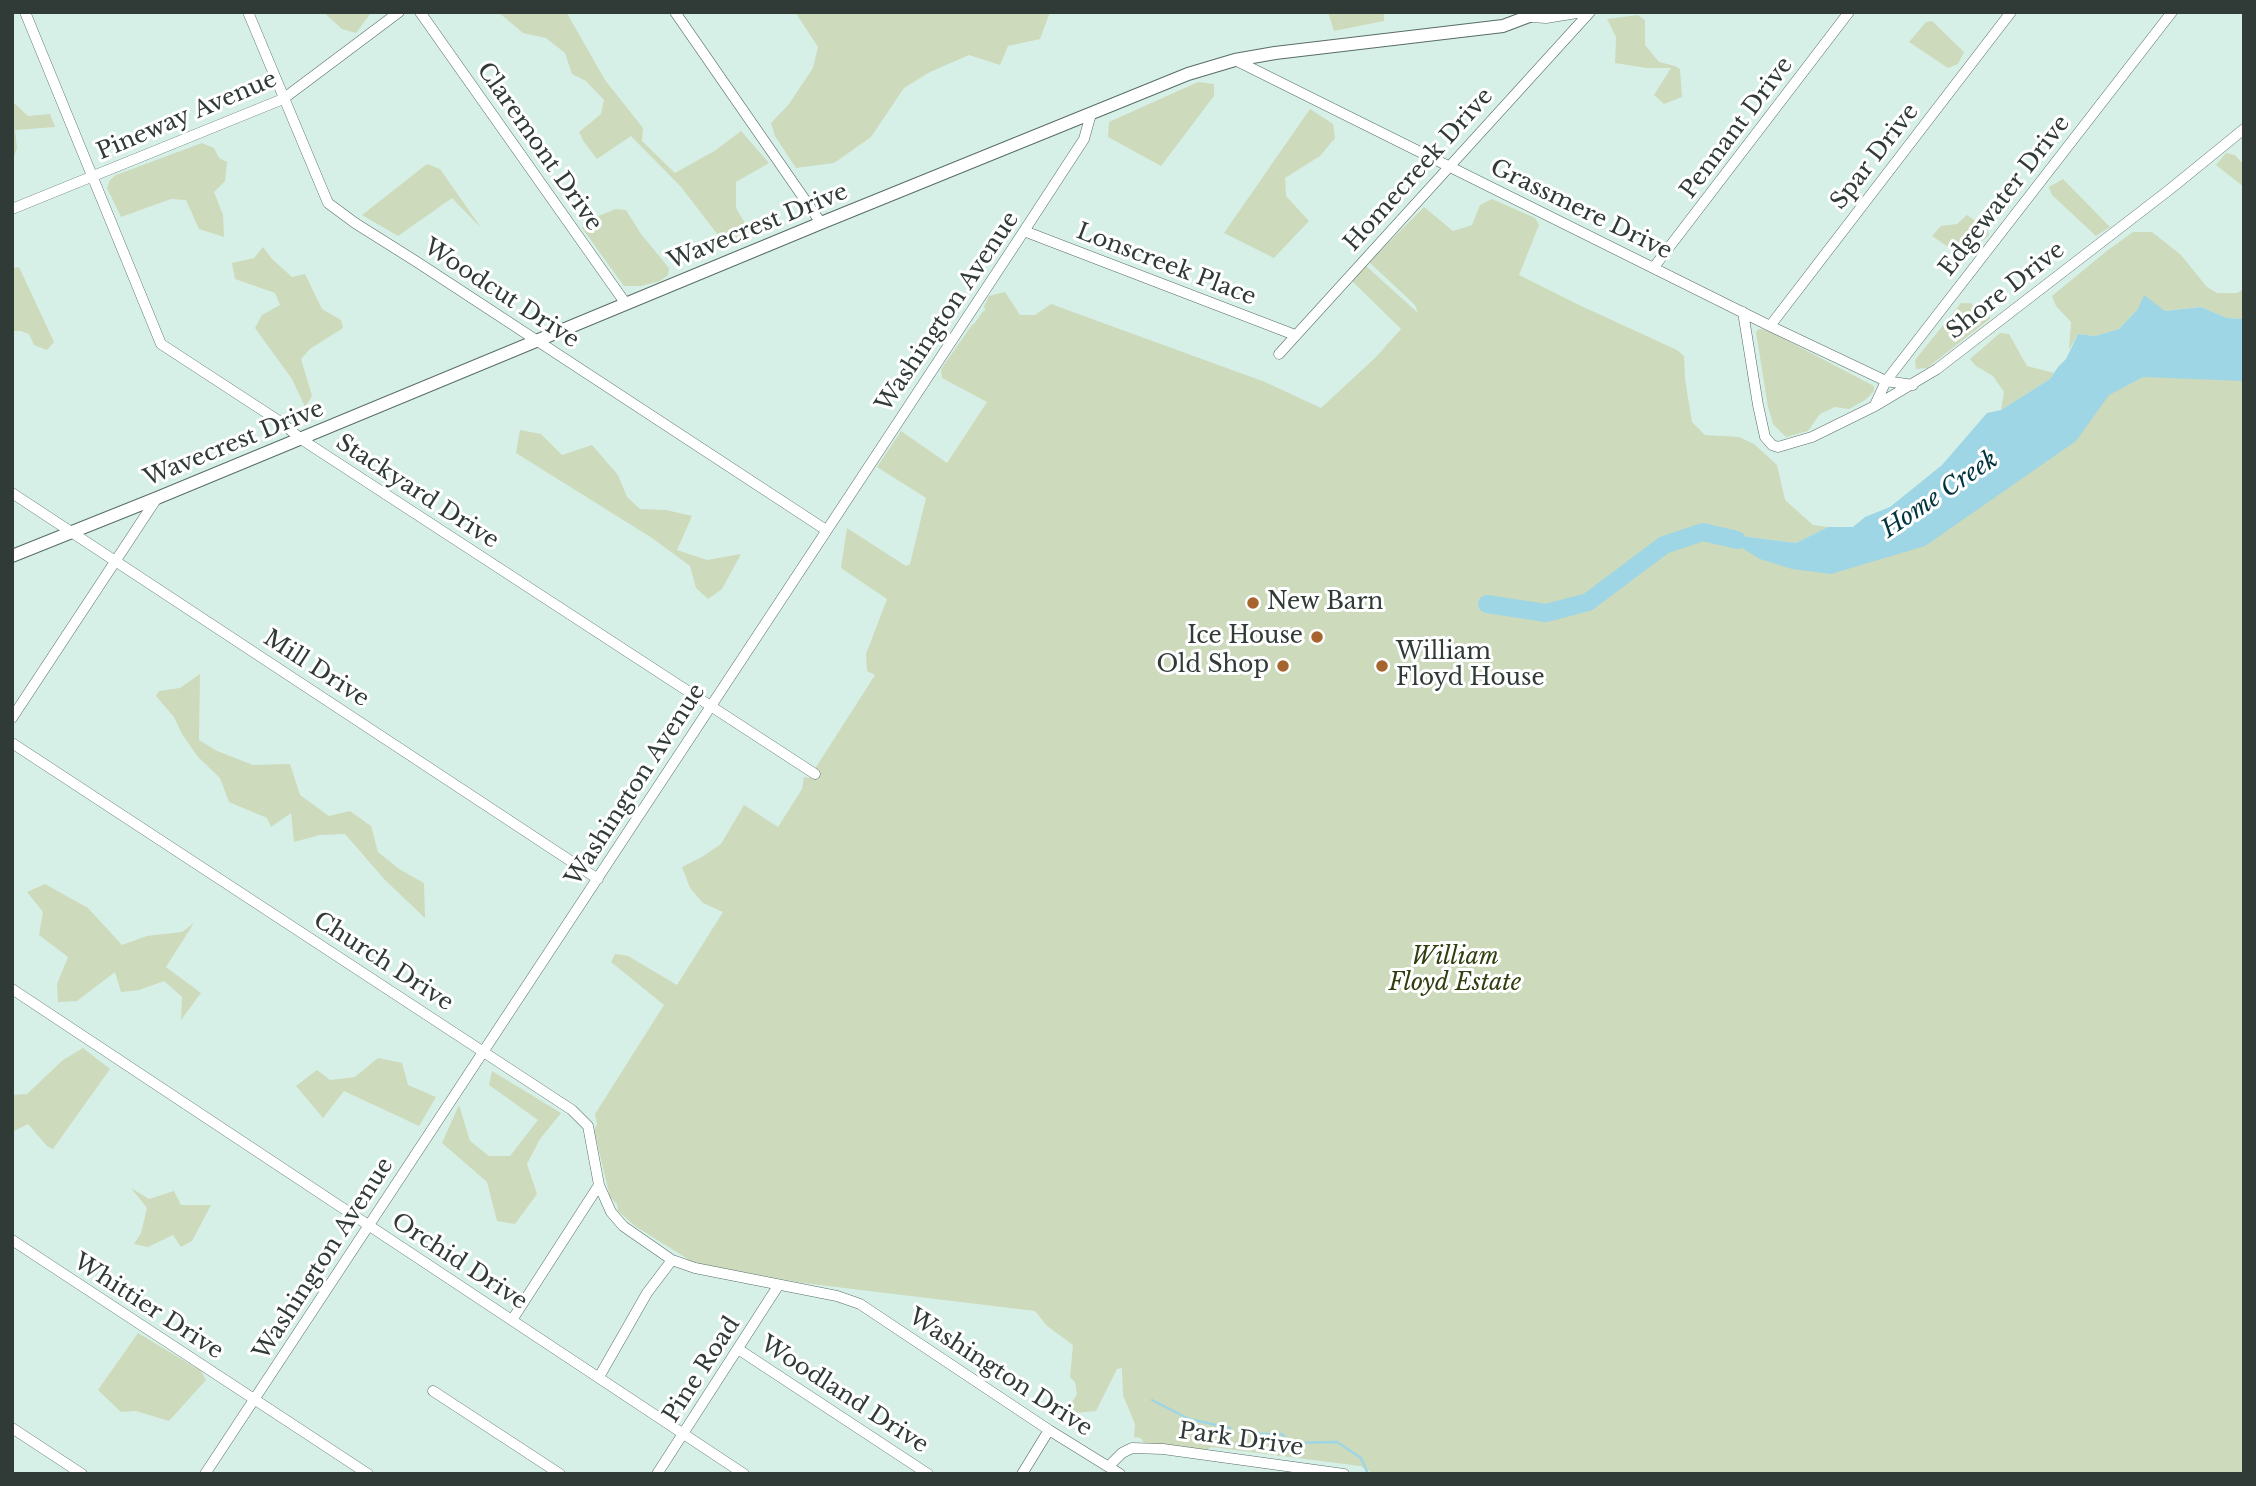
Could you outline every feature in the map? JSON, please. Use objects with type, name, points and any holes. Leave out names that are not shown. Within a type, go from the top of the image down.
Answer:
[{"type":"street","name":"Stackyard Drive","points":[[25,12],[160,344],[815,774]]},
{"type":"street","name":"Woodcut Drive","points":[[248,12],[328,203],[826,530]]},
{"type":"street","name":"Pineway Avenue","points":[[12,209],[283,99],[399,12]]},
{"type":"street","name":"Claremont Drive","points":[[420,12],[626,304]]},
{"type":"street","points":[[676,12],[821,223]]},
{"type":"street","points":[[1534,15],[1546,18],[1583,12]]},
{"type":"street","name":"Homecreek Drive","points":[[1279,354],[1590,12]]},
{"type":"street","name":"Pennant Drive","points":[[1654,267],[1849,12]]},
{"type":"street","name":"Spar Drive","points":[[1770,326],[2011,12]]},
{"type":"street","name":"Edgewater Drive","points":[[1875,406],[1886,382],[2172,12]]},
{"type":"street","name":"Wavecrest Drive","points":[[12,556],[1188,74],[1236,60],[1503,26],[1534,15]]},
{"type":"street","name":"Grassmere Drive","points":[[1236,60],[1886,382],[1913,385]]},
{"type":"street","name":"Washington Avenue","points":[[205,1474],[1084,139],[1091,114]]},
{"type":"street","name":"Shore Drive","points":[[1743,312],[1765,437],[1778,447],[1812,437],[1875,406],[1937,369],[2244,129]]},
{"type":"street","name":"Lonscreek Place","points":[[1024,231],[1295,335]]},
{"type":"street","name":"Mill Drive","points":[[12,493],[598,879]]},
{"type":"street","points":[[12,718],[158,498]]},
{"type":"street","name":"Church Drive","points":[[12,743],[580,1116],[588,1126],[592,1138],[600,1185],[611,1212],[623,1226],[672,1260],[695,1268],[778,1286]]},
{"type":"street","name":"Orchid Drive","points":[[12,989],[744,1474]]},
{"type":"street","points":[[512,1320],[600,1185]]},
{"type":"street","name":"Whittier Drive","points":[[12,1240],[368,1474]]},
{"type":"street","points":[[599,1377],[647,1293],[672,1260]]},
{"type":"street","name":"Washington Drive","points":[[778,1286],[837,1296],[860,1304],[1120,1474]]},
{"type":"street","name":"Pine Road","points":[[657,1474],[778,1286]]},
{"type":"street","name":"Woodland Drive","points":[[738,1349],[928,1474]]},
{"type":"street","points":[[433,1391],[560,1474]]},
{"type":"street","points":[[12,1428],[82,1474]]},
{"type":"street","points":[[1022,1474],[1049,1430]]},
{"type":"street","name":"Park Drive","points":[[1109,1466],[1122,1453],[1132,1448],[1163,1449],[1344,1474]]},
{"type":"green space","points":[[323,12],[370,14],[356,33],[342,29]]},
{"type":"green space","points":[[498,12],[569,12],[568,15],[605,80],[643,128],[642,141],[675,173],[716,150],[741,131],[769,163],[736,182],[736,208],[746,225],[739,243],[725,244],[681,187],[631,136],[597,159],[579,132],[601,114],[604,100],[586,81],[572,74],[565,53],[546,38],[523,33]]},
{"type":"green space","points":[[795,12],[1050,12],[1040,39],[1008,46],[1000,65],[969,55],[930,72],[904,88],[871,137],[834,163],[796,168],[775,136],[771,123],[789,104],[813,68],[818,47]]},
{"type":"green space","points":[[1328,12],[1384,12],[1384,21],[1334,31]]},
{"type":"green space","points":[[1638,15],[1645,20],[1645,45],[1659,62],[1680,69],[1682,97],[1664,104],[1654,95],[1671,68],[1647,68],[1615,63],[1616,37],[1607,19]]},
{"type":"green space","points":[[1932,21],[1964,52],[1958,64],[1948,68],[1909,42],[1926,22]]},
{"type":"green space","points":[[1198,82],[1214,84],[1214,96],[1161,166],[1108,137],[1109,122]]},
{"type":"green space","points":[[12,101],[28,116],[50,114],[55,127],[15,130],[17,148],[12,163]]},
{"type":"green space","points":[[1310,109],[1333,124],[1335,138],[1320,156],[1285,178],[1286,196],[1309,221],[1274,258],[1224,233]]},
{"type":"green space","points":[[202,143],[214,148],[219,158],[227,162],[225,181],[214,192],[223,215],[224,237],[199,229],[186,200],[171,199],[121,217],[107,188],[110,180],[116,175]]},
{"type":"green space","points":[[2226,153],[2235,155],[2244,165],[2244,187],[2216,165]]},
{"type":"green space","points":[[427,164],[440,169],[482,229],[452,198],[398,236],[362,215]]},
{"type":"green space","points":[[2063,179],[2110,227],[2096,236],[2052,195],[2049,187]]},
{"type":"green space","name":"William Floyd Estate","points":[[1492,199],[1535,218],[1539,225],[1519,275],[1677,350],[1684,356],[1692,422],[1705,435],[1739,437],[1754,444],[1777,465],[1785,500],[1813,525],[1828,527],[1796,543],[1731,533],[1717,535],[1742,548],[1806,556],[2104,390],[2142,365],[2244,371],[2244,1474],[1375,1474],[1360,1466],[1211,1447],[1204,1452],[1144,1443],[1141,1438],[1134,1437],[1135,1424],[1123,1395],[1122,1368],[1117,1369],[1096,1411],[1074,1413],[1072,1402],[1077,1394],[1075,1382],[1070,1377],[1073,1345],[1047,1326],[1035,1311],[803,1283],[694,1263],[635,1226],[618,1211],[617,1204],[610,1197],[594,1130],[597,1124],[595,1114],[664,1005],[611,962],[615,954],[628,956],[677,985],[723,912],[703,903],[690,888],[682,867],[721,844],[744,805],[778,827],[802,789],[804,777],[809,778],[875,675],[867,671],[866,654],[887,599],[841,568],[847,528],[906,566],[910,564],[926,498],[877,467],[901,431],[947,463],[987,402],[942,378],[941,369],[972,325],[984,310],[986,311],[984,307],[989,296],[1005,292],[1020,315],[1035,315],[1051,304],[1265,382],[1321,408],[1376,357],[1401,329],[1352,281],[1365,265],[1418,313],[1415,305],[1369,262],[1424,207],[1453,231],[1472,225],[1480,205]]},
{"type":"green space","points":[[616,209],[626,210],[641,234],[669,268],[668,275],[660,281],[641,286],[624,286],[582,228],[588,220]]},
{"type":"green space","points":[[1967,215],[1987,229],[1989,235],[1963,257],[1932,236],[1941,226],[1957,224]]},
{"type":"green space","points":[[2133,232],[2152,232],[2181,255],[2207,287],[2217,293],[2237,293],[2244,289],[2244,319],[2227,318],[2201,307],[2165,311],[2138,309],[2119,329],[2095,336],[2078,334],[2069,350],[2071,322],[2056,306],[2052,296]]},
{"type":"green space","points":[[263,247],[292,277],[305,274],[322,309],[341,320],[343,328],[310,349],[301,359],[312,396],[305,407],[292,379],[255,328],[262,315],[280,305],[275,293],[235,279],[232,263],[254,258]]},
{"type":"green space","points":[[19,267],[54,342],[47,350],[34,345],[29,334],[12,331],[12,268]]},
{"type":"green space","points":[[1961,303],[1970,303],[1991,318],[1927,368],[1916,369],[1915,360]]},
{"type":"green space","points":[[1759,329],[1767,330],[1874,386],[1874,391],[1849,409],[1835,407],[1820,414],[1808,431],[1786,437],[1773,424],[1768,407],[1756,332]]},
{"type":"green space","points":[[2000,333],[2009,334],[2027,366],[2054,373],[2050,379],[2001,410],[2004,392],[1993,376],[1970,359]]},
{"type":"green space","points":[[520,430],[541,434],[562,455],[592,445],[618,475],[627,497],[640,509],[666,510],[692,516],[677,550],[707,560],[741,554],[722,589],[708,599],[696,588],[690,566],[652,538],[516,453]]},
{"type":"green space","points":[[200,674],[199,740],[217,751],[253,765],[290,764],[300,795],[329,816],[350,811],[371,826],[378,852],[399,869],[424,883],[425,918],[385,880],[345,834],[320,835],[294,842],[291,813],[271,827],[267,818],[229,802],[220,778],[198,757],[174,717],[156,696],[159,691],[180,688]]},
{"type":"green space","points":[[45,884],[88,908],[122,945],[147,936],[182,932],[194,923],[166,967],[201,993],[181,1020],[182,997],[164,981],[139,990],[121,992],[115,972],[77,1001],[58,1002],[57,984],[68,957],[39,935],[43,912],[27,892]]},
{"type":"green space","points":[[83,1048],[110,1069],[53,1149],[47,1146],[28,1124],[12,1132],[12,1095],[27,1094],[63,1060]]},
{"type":"green space","points":[[378,1058],[402,1063],[408,1085],[436,1097],[419,1126],[344,1091],[323,1118],[296,1086],[317,1070],[330,1080],[355,1077]]},
{"type":"green space","points":[[492,1071],[561,1113],[540,1139],[527,1164],[537,1194],[515,1224],[497,1221],[487,1182],[442,1143],[459,1105],[470,1141],[489,1156],[510,1156],[538,1120],[489,1085]]},
{"type":"green space","points":[[131,1188],[149,1199],[174,1191],[181,1205],[211,1205],[192,1241],[181,1247],[173,1235],[148,1247],[134,1244],[141,1233],[147,1208]]},
{"type":"green space","points":[[138,1333],[201,1371],[206,1380],[169,1421],[136,1411],[121,1412],[98,1390]]},
{"type":"water","points":[[2144,295],[2165,311],[2201,307],[2227,318],[2244,319],[2244,381],[2143,377],[2109,395],[2076,441],[1925,546],[1831,574],[1792,569],[1760,559],[1715,535],[1731,533],[1796,543],[1828,527],[1853,527],[1865,517],[1890,507],[1942,465],[1987,413],[2001,410],[2050,379],[2066,359],[2078,334],[2095,336],[2119,329],[2138,309]]},
{"type":"waterway","name":"Home Creek","points":[[1487,604],[1546,613],[1588,602],[1664,545],[1703,532],[1737,540]]},
{"type":"waterway","points":[[1152,1400],[1189,1419],[1230,1428]]},
{"type":"waterway","points":[[1256,1434],[1282,1434],[1290,1443],[1337,1442],[1361,1458],[1368,1474]]},
{"type":"place","name":"New Barn","points":[[1253,603]]},
{"type":"place","name":"Ice House","points":[[1317,637]]},
{"type":"place","name":"Old Shop","points":[[1283,666]]},
{"type":"place","name":"William Floyd House","points":[[1382,666]]}]
